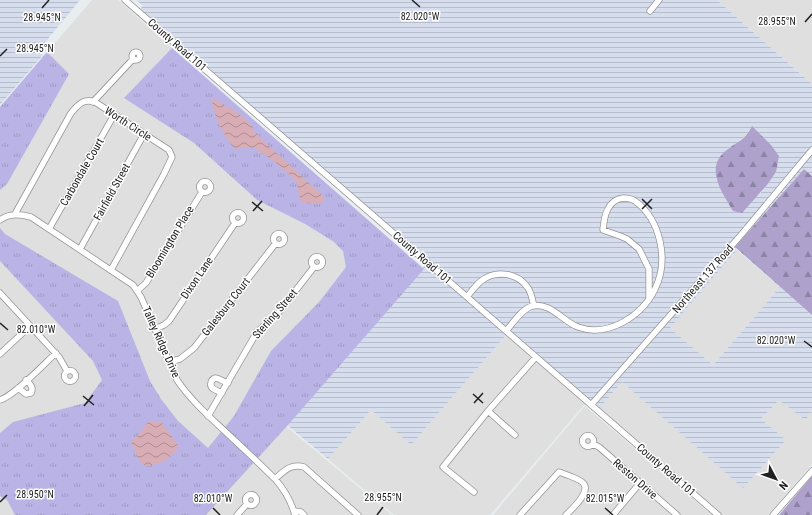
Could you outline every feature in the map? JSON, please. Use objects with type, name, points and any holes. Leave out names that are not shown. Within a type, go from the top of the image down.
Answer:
[{"type":"street","name":"County Road 101","points":[[125,0],[718,515]]},
{"type":"street","points":[[650,11],[660,0]]},
{"type":"street","points":[[93,102],[134,59]]},
{"type":"street","name":"Worth Circle","points":[[15,214],[71,113],[82,102],[86,100],[93,102],[144,134],[168,150],[171,154],[171,161],[111,270]]},
{"type":"street","name":"Carbondale Court","points":[[49,229],[114,115]]},
{"type":"street","name":"Fairfield Street","points":[[80,250],[144,134]]},
{"type":"street","name":"Northeast 137 Road","points":[[591,405],[741,235],[812,150]]},
{"type":"street","name":"Bloomington Place","points":[[137,291],[146,283],[202,192]]},
{"type":"street","points":[[506,331],[520,314],[528,308],[534,306],[550,309],[578,327],[599,329],[619,325],[634,316],[650,297],[655,290],[661,270],[661,248],[658,234],[646,213],[634,201],[627,198],[618,199],[611,204],[606,212],[602,230],[627,239],[639,249],[649,269],[650,297]]},
{"type":"street","points":[[0,220],[15,214]]},
{"type":"street","name":"Talley Ridge Drive","points":[[15,214],[30,217],[127,280],[137,291],[177,380],[184,390],[208,416],[275,479],[281,486],[294,513],[300,512],[304,515]]},
{"type":"street","name":"Dixon Lane","points":[[154,329],[169,321],[234,222]]},
{"type":"street","name":"Galesburg Court","points":[[169,362],[180,359],[194,348],[276,244]]},
{"type":"street","name":"Sterling Street","points":[[208,416],[257,332],[278,313],[314,267]]},
{"type":"street","points":[[467,297],[486,277],[495,274],[506,274],[518,278],[526,285],[531,293],[534,306]]},
{"type":"street","points":[[0,293],[56,353],[67,371]]},
{"type":"street","points":[[0,304],[5,299]]},
{"type":"street","points":[[0,354],[30,326]]},
{"type":"street","points":[[0,400],[18,388],[56,353]]},
{"type":"street","points":[[474,492],[443,467],[488,411],[536,357]]},
{"type":"street","points":[[222,394],[210,384],[212,380],[217,378],[228,383]]},
{"type":"street","points":[[18,388],[26,394],[32,391],[32,386],[26,380]]},
{"type":"street","points":[[488,411],[515,435]]},
{"type":"street","name":"Reston Drive","points":[[593,444],[600,447],[676,515]]},
{"type":"street","points":[[275,479],[291,466],[297,465],[304,467],[358,515]]},
{"type":"street","points":[[773,515],[812,470]]},
{"type":"street","points":[[520,515],[559,472],[581,481],[584,484],[585,489],[583,495],[566,515]]},
{"type":"street","points":[[616,514],[640,483]]},
{"type":"street","points":[[237,515],[247,504]]},
{"type":"shaded area","points":[[0,0],[80,0],[38,51],[43,55],[0,105]]},
{"type":"shaded area","points":[[92,0],[118,0],[172,48],[125,98],[194,143],[257,200],[305,224],[334,242],[359,251],[263,407],[392,515],[0,515],[0,107]]},
{"type":"shaded area","points":[[136,0],[717,0],[812,84],[812,176],[804,169],[735,247],[737,250],[670,328],[713,365],[780,287],[812,315],[812,412],[805,420],[779,400],[761,419],[786,440],[743,488],[622,382],[599,409],[139,10],[143,6]],"holes":[[[752,126],[776,172],[758,196],[716,179],[727,149],[739,142]]]},
{"type":"shaded area","points":[[717,0],[812,0],[812,84],[791,65]]},
{"type":"shaded area","points":[[737,250],[780,287],[713,365],[670,328]]},
{"type":"shaded area","points":[[426,264],[507,334],[411,445],[371,410],[328,459],[287,425]]},
{"type":"shaded area","points":[[507,334],[588,405],[584,405],[490,515],[394,515],[328,459],[371,410],[411,445]]},
{"type":"shaded area","points":[[622,382],[671,423],[786,440],[761,419],[779,399],[805,420],[812,412],[812,464],[768,515],[721,515],[599,409]]},
{"type":"shaded area","points":[[585,406],[712,515],[493,515]]},
{"type":"green space","points":[[172,48],[424,269],[288,425],[206,515],[15,515],[7,500],[0,496],[0,433],[13,422],[85,403],[102,380],[93,361],[0,261],[0,228],[5,234],[118,301],[150,381],[161,399],[178,421],[208,448],[234,416],[271,351],[320,301],[346,267],[343,251],[334,242],[305,224],[257,200],[194,143],[124,98]]},
{"type":"green space","points":[[47,52],[69,74],[7,184],[0,190],[0,107]]},
{"type":"green space","points":[[752,126],[771,145],[779,156],[776,172],[767,185],[742,213],[733,211],[720,188],[716,172],[717,164],[721,156],[728,149],[739,142]]},
{"type":"green space","points":[[804,169],[812,176],[812,315],[735,247]]},
{"type":"green space","points":[[812,476],[812,515],[779,515]]},
{"type":"water","points":[[216,99],[227,108],[228,106],[242,116],[254,128],[253,131],[324,197],[323,202],[315,204],[301,202],[296,181],[274,161],[254,148],[246,147],[235,149],[223,132],[217,120],[212,100]]},
{"type":"water","points":[[156,421],[162,423],[179,447],[164,461],[145,466],[139,460],[131,442],[141,432],[147,423]]}]
